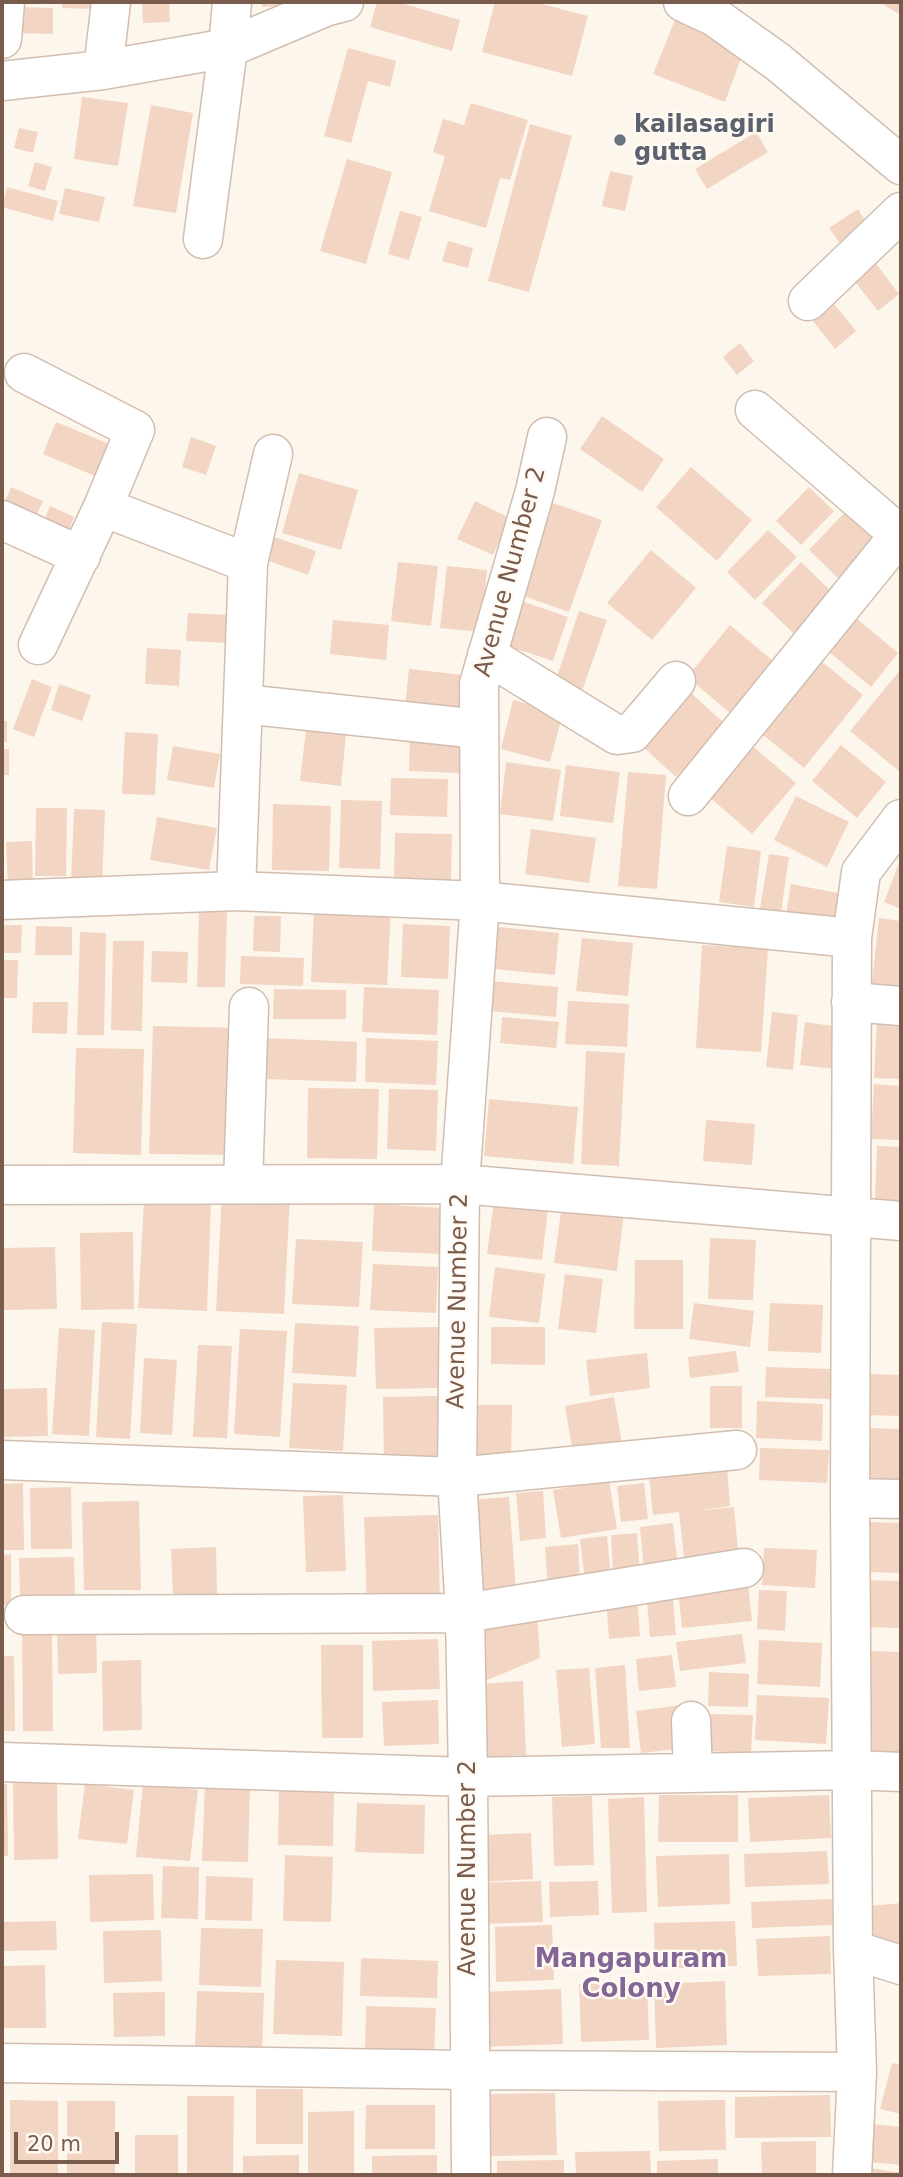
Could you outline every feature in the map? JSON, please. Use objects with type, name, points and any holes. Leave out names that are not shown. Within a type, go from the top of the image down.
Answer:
[{"type":"street","points":[[2,39],[5,2]]},
{"type":"street","points":[[103,70],[111,2]]},
{"type":"street","points":[[203,239],[232,2]]},
{"type":"street","points":[[683,2],[715,17],[778,62],[901,165]]},
{"type":"street","points":[[2,81],[103,70],[228,48],[331,4]]},
{"type":"street","points":[[808,300],[901,212]]},
{"type":"street","points":[[24,373],[135,430],[103,507],[38,645]]},
{"type":"street","points":[[688,796],[900,534],[755,410]]},
{"type":"street","name":"Avenue Number 2","points":[[471,2175],[465,1613],[457,1477],[460,1184],[480,901],[479,684],[535,491],[547,438]]},
{"type":"street","points":[[236,891],[248,563],[273,454]]},
{"type":"street","points":[[103,507],[248,563]]},
{"type":"street","points":[[2,520],[81,555]]},
{"type":"street","points":[[487,656],[617,735],[632,733],[676,681]]},
{"type":"street","points":[[243,704],[479,729]]},
{"type":"street","points":[[852,2175],[857,2072],[853,1950],[850,1498],[852,939],[861,872],[901,819]]},
{"type":"street","points":[[2,900],[236,891],[480,901],[852,939]]},
{"type":"street","points":[[851,1002],[901,1006]]},
{"type":"street","points":[[243,1184],[249,1007]]},
{"type":"street","points":[[2,1185],[460,1184],[901,1221]]},
{"type":"street","points":[[2,1460],[457,1477],[737,1450]]},
{"type":"street","points":[[850,1498],[901,1499]]},
{"type":"street","points":[[24,1615],[465,1613],[744,1568]]},
{"type":"street","points":[[691,1721],[693,1773]]},
{"type":"street","points":[[2,1762],[468,1777],[852,1770],[901,1772]]},
{"type":"street","points":[[853,1950],[901,1965]]},
{"type":"street","points":[[2,2063],[857,2072]]},
{"type":"building","points":[[62,2],[97,2],[97,9],[62,8]]},
{"type":"building","points":[[142,2],[169,2],[170,22],[143,23]]},
{"type":"building","points":[[262,2],[303,2],[303,5],[262,7]]},
{"type":"building","points":[[377,2],[397,2],[460,20],[452,51],[370,27]]},
{"type":"building","points":[[495,2],[534,2],[588,16],[572,76],[482,52]]},
{"type":"building","points":[[879,2],[901,2],[901,15]]},
{"type":"building","points":[[15,7],[53,8],[53,34],[14,33]]},
{"type":"building","points":[[675,20],[745,47],[725,102],[653,74]]},
{"type":"building","points":[[348,48],[396,61],[390,87],[368,81],[351,143],[324,136]]},
{"type":"building","points":[[82,97],[128,103],[118,166],[74,159]]},
{"type":"building","points":[[471,103],[528,120],[510,180],[500,178],[486,228],[429,211],[445,156],[433,152],[443,119],[464,125]]},
{"type":"building","points":[[151,105],[193,113],[176,213],[133,206]]},
{"type":"building","points":[[530,124],[572,136],[529,292],[488,281]]},
{"type":"building","points":[[19,128],[38,132],[33,153],[14,148]]},
{"type":"building","points":[[756,132],[768,152],[707,189],[695,169]]},
{"type":"building","points":[[347,159],[392,172],[366,264],[320,251]]},
{"type":"building","points":[[35,162],[52,167],[45,191],[28,186]]},
{"type":"building","points":[[610,171],[633,176],[625,211],[602,206]]},
{"type":"building","points":[[7,187],[58,201],[53,221],[2,207]]},
{"type":"building","points":[[65,188],[105,197],[99,222],[59,214]]},
{"type":"building","points":[[858,209],[871,230],[843,248],[829,228]]},
{"type":"building","points":[[400,211],[422,217],[409,260],[388,254]]},
{"type":"building","points":[[448,241],[473,248],[468,268],[442,261]]},
{"type":"building","points":[[874,261],[899,294],[878,311],[852,278]]},
{"type":"building","points":[[834,304],[856,331],[835,349],[813,321]]},
{"type":"building","points":[[740,343],[754,361],[737,375],[723,357]]},
{"type":"building","points":[[602,416],[664,459],[642,492],[580,449]]},
{"type":"building","points":[[56,422],[114,446],[100,478],[43,454]]},
{"type":"building","points":[[191,437],[216,446],[206,475],[182,467]]},
{"type":"building","points":[[691,467],[752,520],[717,561],[656,507]]},
{"type":"building","points":[[299,473],[358,490],[341,550],[282,533]]},
{"type":"building","points":[[11,487],[43,501],[32,525],[2,510]]},
{"type":"building","points":[[809,487],[834,511],[801,545],[776,521]]},
{"type":"building","points":[[475,501],[510,518],[493,555],[457,539]]},
{"type":"building","points":[[550,502],[602,520],[569,612],[518,594]]},
{"type":"building","points":[[50,506],[74,517],[64,542],[39,532]]},
{"type":"building","points":[[846,511],[880,544],[843,583],[809,550]]},
{"type":"building","points":[[768,530],[797,557],[755,600],[727,572]]},
{"type":"building","points":[[274,537],[316,551],[308,575],[266,560]]},
{"type":"building","points":[[651,550],[696,588],[652,640],[607,603]]},
{"type":"building","points":[[398,562],[438,566],[431,626],[391,621]]},
{"type":"building","points":[[801,562],[834,594],[795,635],[762,603]]},
{"type":"building","points":[[447,566],[487,570],[481,632],[440,628]]},
{"type":"building","points":[[512,598],[568,617],[553,661],[496,642]]},
{"type":"building","points":[[579,611],[607,620],[582,691],[555,682]]},
{"type":"building","points":[[849,612],[898,653],[871,687],[822,646]]},
{"type":"building","points":[[188,613],[231,615],[230,643],[186,641]]},
{"type":"building","points":[[333,620],[389,625],[386,660],[330,654]]},
{"type":"building","points":[[730,625],[778,665],[735,717],[687,677]]},
{"type":"building","points":[[147,648],[181,650],[179,686],[145,684]]},
{"type":"building","points":[[816,657],[863,695],[804,768],[757,730]]},
{"type":"building","points":[[409,669],[464,675],[458,721],[404,715]]},
{"type":"building","points":[[901,669],[901,768],[899,771],[850,731]]},
{"type":"building","points":[[32,679],[52,687],[34,737],[13,729]]},
{"type":"building","points":[[59,684],[91,695],[82,721],[51,710]]},
{"type":"building","points":[[690,692],[724,723],[676,777],[642,746]]},
{"type":"building","points":[[513,700],[563,713],[550,762],[501,749]]},
{"type":"building","points":[[2,721],[7,721],[7,742],[2,742]]},
{"type":"building","points":[[306,730],[346,734],[341,786],[300,781]]},
{"type":"building","points":[[125,732],[158,734],[155,795],[122,794]]},
{"type":"building","points":[[410,733],[460,735],[459,773],[409,771]]},
{"type":"building","points":[[751,745],[796,783],[752,834],[708,796]]},
{"type":"building","points":[[841,745],[886,782],[857,818],[812,781]]},
{"type":"building","points":[[173,746],[220,754],[214,788],[167,780]]},
{"type":"building","points":[[2,749],[9,749],[9,775],[2,775]]},
{"type":"building","points":[[506,762],[561,770],[553,821],[500,814]]},
{"type":"building","points":[[566,765],[620,772],[613,823],[560,816]]},
{"type":"building","points":[[628,772],[666,775],[657,889],[618,886]]},
{"type":"building","points":[[391,778],[448,779],[447,817],[390,815]]},
{"type":"building","points":[[796,796],[849,822],[827,867],[774,840]]},
{"type":"building","points":[[341,800],[382,801],[380,869],[339,868]]},
{"type":"building","points":[[273,804],[331,806],[329,871],[272,870]]},
{"type":"building","points":[[36,808],[67,808],[66,876],[35,876]]},
{"type":"building","points":[[74,809],[105,810],[102,884],[71,882]]},
{"type":"building","points":[[157,817],[217,828],[209,870],[150,860]]},
{"type":"building","points":[[531,829],[596,838],[589,883],[525,874]]},
{"type":"building","points":[[395,833],[452,834],[451,880],[394,879]]},
{"type":"building","points":[[32,841],[33,884],[8,886],[6,842]]},
{"type":"building","points":[[727,846],[761,851],[754,907],[719,902]]},
{"type":"building","points":[[769,854],[789,857],[781,912],[760,909]]},
{"type":"building","points":[[901,858],[901,909],[884,902]]},
{"type":"building","points":[[791,884],[843,894],[838,924],[786,915]]},
{"type":"building","points":[[314,905],[391,908],[387,985],[311,982]]},
{"type":"building","points":[[199,911],[227,912],[225,987],[197,987]]},
{"type":"building","points":[[254,916],[281,916],[280,952],[253,951]]},
{"type":"building","points":[[879,918],[901,921],[901,995],[871,991]]},
{"type":"building","points":[[403,924],[450,926],[448,979],[401,977]]},
{"type":"building","points":[[2,925],[22,925],[21,953],[2,953]]},
{"type":"building","points":[[36,926],[72,927],[72,955],[35,955]]},
{"type":"building","points":[[498,927],[559,933],[555,975],[494,969]]},
{"type":"building","points":[[80,932],[106,933],[104,1035],[77,1035]]},
{"type":"building","points":[[582,938],[633,943],[628,996],[576,991]]},
{"type":"building","points":[[113,941],[144,941],[142,1031],[111,1030]]},
{"type":"building","points":[[702,945],[768,949],[761,1052],[696,1048]]},
{"type":"building","points":[[152,951],[188,952],[187,983],[151,982]]},
{"type":"building","points":[[241,956],[304,958],[303,986],[240,984]]},
{"type":"building","points":[[2,960],[18,960],[17,998],[2,998]]},
{"type":"building","points":[[493,981],[558,987],[556,1017],[490,1011]]},
{"type":"building","points":[[364,987],[439,990],[437,1035],[362,1032]]},
{"type":"building","points":[[274,989],[346,990],[346,1019],[273,1019]]},
{"type":"building","points":[[568,1001],[629,1004],[627,1047],[565,1044]]},
{"type":"building","points":[[33,1002],[68,1002],[67,1034],[32,1033]]},
{"type":"building","points":[[772,1012],[798,1015],[793,1070],[766,1067]]},
{"type":"building","points":[[502,1017],[559,1022],[556,1048],[500,1043]]},
{"type":"building","points":[[877,1019],[901,1020],[901,1079],[874,1078]]},
{"type":"building","points":[[805,1022],[839,1027],[834,1069],[800,1065]]},
{"type":"building","points":[[153,1026],[244,1028],[241,1155],[149,1154]]},
{"type":"building","points":[[267,1038],[357,1042],[356,1082],[265,1079]]},
{"type":"building","points":[[366,1038],[438,1041],[436,1085],[365,1082]]},
{"type":"building","points":[[76,1048],[144,1049],[141,1155],[73,1153]]},
{"type":"building","points":[[586,1051],[625,1053],[619,1166],[581,1164]]},
{"type":"building","points":[[874,1084],[901,1086],[901,1140],[871,1139]]},
{"type":"building","points":[[308,1088],[379,1089],[377,1159],[307,1158]]},
{"type":"building","points":[[389,1089],[438,1090],[436,1151],[387,1149]]},
{"type":"building","points":[[489,1099],[578,1107],[573,1164],[484,1156]]},
{"type":"building","points":[[706,1120],[755,1124],[752,1165],[703,1161]]},
{"type":"building","points":[[877,1146],[901,1147],[901,1203],[875,1202]]},
{"type":"building","points":[[222,1192],[290,1195],[284,1314],[216,1311]]},
{"type":"building","points":[[144,1201],[211,1204],[207,1311],[138,1308]]},
{"type":"building","points":[[494,1201],[548,1208],[542,1260],[487,1254]]},
{"type":"building","points":[[374,1204],[443,1208],[440,1254],[372,1251]]},
{"type":"building","points":[[562,1204],[624,1212],[617,1271],[554,1263]]},
{"type":"building","points":[[133,1232],[134,1309],[81,1310],[80,1233]]},
{"type":"building","points":[[710,1238],[756,1240],[753,1300],[708,1299]]},
{"type":"building","points":[[296,1239],[363,1242],[359,1307],[292,1304]]},
{"type":"building","points":[[55,1247],[57,1309],[2,1310],[2,1248]]},
{"type":"building","points":[[635,1260],[683,1260],[683,1329],[634,1329]]},
{"type":"building","points":[[373,1264],[438,1267],[436,1313],[370,1310]]},
{"type":"building","points":[[495,1267],[545,1274],[539,1323],[489,1317]]},
{"type":"building","points":[[565,1274],[603,1279],[596,1333],[558,1329]]},
{"type":"building","points":[[694,1303],[754,1311],[750,1347],[689,1339]]},
{"type":"building","points":[[770,1303],[823,1305],[821,1353],[768,1351]]},
{"type":"building","points":[[102,1322],[137,1324],[130,1439],[96,1437]]},
{"type":"building","points":[[295,1323],[359,1326],[356,1377],[292,1373]]},
{"type":"building","points":[[438,1327],[439,1388],[376,1389],[374,1328]]},
{"type":"building","points":[[491,1327],[545,1327],[545,1365],[491,1364]]},
{"type":"building","points":[[59,1328],[95,1330],[89,1436],[52,1434]]},
{"type":"building","points":[[240,1329],[287,1331],[280,1437],[234,1434]]},
{"type":"building","points":[[198,1345],[232,1346],[227,1438],[193,1437]]},
{"type":"building","points":[[736,1351],[739,1372],[690,1378],[688,1357]]},
{"type":"building","points":[[647,1353],[650,1388],[590,1396],[586,1360]]},
{"type":"building","points":[[144,1358],[177,1360],[172,1435],[140,1433]]},
{"type":"building","points":[[766,1367],[831,1369],[830,1399],[765,1397]]},
{"type":"building","points":[[866,1374],[901,1375],[901,1416],[865,1415]]},
{"type":"building","points":[[293,1383],[347,1385],[343,1451],[289,1448]]},
{"type":"building","points":[[710,1386],[742,1386],[742,1428],[710,1428]]},
{"type":"building","points":[[47,1388],[48,1436],[2,1437],[2,1389]]},
{"type":"building","points":[[438,1396],[439,1464],[384,1466],[383,1397]]},
{"type":"building","points":[[614,1397],[623,1450],[574,1459],[565,1406]]},
{"type":"building","points":[[757,1401],[823,1404],[822,1441],[756,1438]]},
{"type":"building","points":[[473,1405],[512,1405],[511,1462],[473,1462]]},
{"type":"building","points":[[868,1428],[901,1429],[901,1481],[866,1480]]},
{"type":"building","points":[[760,1448],[829,1450],[827,1483],[759,1480]]},
{"type":"building","points":[[727,1467],[730,1506],[695,1511],[734,1507],[739,1561],[685,1566],[679,1512],[653,1515],[649,1476]]},
{"type":"building","points":[[609,1480],[617,1529],[561,1538],[553,1490]]},
{"type":"building","points":[[23,1483],[24,1550],[2,1550],[2,1484]]},
{"type":"building","points":[[644,1483],[648,1519],[621,1522],[617,1486]]},
{"type":"building","points":[[71,1487],[72,1549],[31,1549],[30,1488]]},
{"type":"building","points":[[543,1491],[546,1538],[520,1541],[516,1493]]},
{"type":"building","points":[[343,1495],[346,1571],[306,1572],[303,1496]]},
{"type":"building","points":[[509,1497],[516,1590],[475,1594],[469,1500]]},
{"type":"building","points":[[139,1501],[141,1590],[84,1590],[82,1502]]},
{"type":"building","points":[[438,1515],[440,1605],[367,1608],[364,1517]]},
{"type":"building","points":[[869,1522],[901,1523],[901,1573],[868,1572]]},
{"type":"building","points":[[673,1523],[678,1568],[644,1571],[640,1527]]},
{"type":"building","points":[[637,1533],[640,1573],[613,1574],[611,1535]]},
{"type":"building","points":[[607,1536],[611,1577],[585,1581],[580,1539]]},
{"type":"building","points":[[578,1544],[580,1585],[548,1588],[545,1547]]},
{"type":"building","points":[[216,1547],[217,1595],[173,1597],[171,1549]]},
{"type":"building","points":[[764,1548],[817,1550],[815,1588],[762,1585]]},
{"type":"building","points":[[11,1554],[11,1605],[2,1605],[2,1555]]},
{"type":"building","points":[[74,1557],[75,1596],[20,1597],[19,1558]]},
{"type":"building","points":[[747,1573],[752,1621],[682,1628],[677,1581]]},
{"type":"building","points":[[861,1580],[901,1581],[901,1628],[860,1627]]},
{"type":"building","points":[[672,1588],[676,1635],[650,1637],[646,1590]]},
{"type":"building","points":[[759,1590],[787,1591],[785,1631],[757,1629]]},
{"type":"building","points":[[637,1594],[640,1636],[609,1639],[606,1597]]},
{"type":"building","points":[[537,1615],[540,1658],[478,1684],[473,1619]]},
{"type":"building","points":[[96,1622],[97,1673],[58,1674],[57,1623]]},
{"type":"building","points":[[22,1630],[52,1630],[53,1731],[23,1731]]},
{"type":"building","points":[[742,1634],[746,1663],[680,1671],[676,1642]]},
{"type":"building","points":[[438,1639],[440,1689],[373,1691],[372,1641]]},
{"type":"building","points":[[759,1640],[822,1643],[820,1687],[757,1684]]},
{"type":"building","points":[[321,1645],[363,1645],[363,1738],[322,1738]]},
{"type":"building","points":[[870,1651],[901,1652],[901,1759],[867,1759]]},
{"type":"building","points":[[672,1655],[676,1687],[639,1691],[636,1659]]},
{"type":"building","points":[[2,1656],[14,1656],[15,1731],[2,1731]]},
{"type":"building","points":[[141,1660],[142,1730],[103,1731],[102,1661]]},
{"type":"building","points":[[625,1665],[630,1748],[601,1748],[595,1668]]},
{"type":"building","points":[[589,1668],[595,1744],[562,1747],[556,1670]]},
{"type":"building","points":[[709,1672],[749,1674],[748,1707],[708,1706]]},
{"type":"building","points":[[523,1681],[526,1755],[482,1757],[478,1684]]},
{"type":"building","points":[[757,1695],[829,1698],[826,1744],[755,1740]]},
{"type":"building","points":[[438,1700],[439,1744],[384,1746],[382,1702]]},
{"type":"building","points":[[681,1705],[686,1748],[641,1753],[636,1711]]},
{"type":"building","points":[[707,1714],[753,1715],[751,1753],[706,1751]]},
{"type":"building","points":[[57,1781],[58,1859],[14,1860],[13,1782]]},
{"type":"building","points":[[143,1782],[198,1790],[190,1861],[136,1857]]},
{"type":"building","points":[[205,1782],[250,1784],[248,1862],[202,1861]]},
{"type":"building","points":[[2,1784],[7,1784],[8,1856],[2,1856]]},
{"type":"building","points":[[85,1784],[134,1790],[127,1844],[78,1839]]},
{"type":"building","points":[[279,1788],[334,1789],[333,1846],[278,1845]]},
{"type":"building","points":[[659,1795],[738,1795],[738,1842],[658,1842]]},
{"type":"building","points":[[829,1795],[831,1838],[750,1842],[748,1798]]},
{"type":"building","points":[[592,1796],[594,1865],[554,1866],[552,1797]]},
{"type":"building","points":[[644,1797],[647,1912],[612,1913],[608,1799]]},
{"type":"building","points":[[357,1803],[425,1805],[424,1854],[355,1852]]},
{"type":"building","points":[[531,1833],[533,1879],[479,1882],[477,1835]]},
{"type":"building","points":[[827,1851],[829,1884],[745,1887],[744,1854]]},
{"type":"building","points":[[729,1854],[730,1904],[658,1907],[656,1856]]},
{"type":"building","points":[[285,1855],[333,1857],[331,1922],[283,1921]]},
{"type":"building","points":[[163,1866],[199,1867],[198,1919],[161,1918]]},
{"type":"building","points":[[153,1874],[154,1920],[90,1922],[89,1875]]},
{"type":"building","points":[[206,1876],[253,1878],[252,1921],[205,1920]]},
{"type":"building","points":[[541,1881],[543,1922],[478,1924],[477,1883]]},
{"type":"building","points":[[598,1881],[599,1915],[550,1917],[549,1882]]},
{"type":"building","points":[[832,1899],[833,1925],[752,1928],[751,1902]]},
{"type":"building","points":[[901,1903],[901,1947],[875,1949],[871,1906]]},
{"type":"building","points":[[56,1921],[57,1950],[2,1951],[2,1922]]},
{"type":"building","points":[[735,1921],[737,1966],[655,1969],[654,1923]]},
{"type":"building","points":[[552,1925],[554,1980],[496,1982],[495,1927]]},
{"type":"building","points":[[201,1928],[263,1929],[261,1987],[199,1985]]},
{"type":"building","points":[[161,1930],[162,1981],[104,1983],[103,1931]]},
{"type":"building","points":[[830,1936],[831,1974],[758,1976],[756,1939]]},
{"type":"building","points":[[361,1958],[438,1961],[437,1998],[360,1996]]},
{"type":"building","points":[[276,1960],[344,1962],[342,2036],[273,2034]]},
{"type":"building","points":[[45,1965],[46,2028],[2,2028],[2,1966]]},
{"type":"building","points":[[725,1981],[727,2045],[656,2048],[654,1984]]},
{"type":"building","points":[[647,1982],[649,2040],[581,2042],[579,1984]]},
{"type":"building","points":[[561,1989],[563,2044],[481,2047],[480,1992]]},
{"type":"building","points":[[197,1991],[264,1993],[262,2051],[195,2049]]},
{"type":"building","points":[[165,1992],[165,2036],[114,2037],[113,1993]]},
{"type":"building","points":[[366,2006],[436,2008],[434,2054],[365,2052]]},
{"type":"building","points":[[892,2063],[901,2065],[901,2114],[880,2109]]},
{"type":"building","points":[[256,2089],[303,2089],[303,2144],[256,2144]]},
{"type":"building","points":[[555,2093],[557,2155],[491,2156],[491,2094]]},
{"type":"building","points":[[830,2095],[831,2137],[735,2138],[735,2097]]},
{"type":"building","points":[[187,2096],[234,2096],[233,2175],[187,2175]]},
{"type":"building","points":[[10,2100],[58,2101],[58,2175],[10,2175]]},
{"type":"building","points":[[725,2100],[726,2150],[659,2151],[658,2101]]},
{"type":"building","points":[[67,2101],[115,2101],[115,2175],[67,2175]]},
{"type":"building","points":[[366,2105],[435,2105],[435,2149],[365,2149]]},
{"type":"building","points":[[354,2111],[354,2175],[308,2175],[308,2112]]},
{"type":"building","points":[[872,2124],[901,2127],[901,2165],[869,2162]]},
{"type":"building","points":[[135,2135],[178,2135],[178,2175],[135,2175]]},
{"type":"building","points":[[816,2141],[816,2175],[762,2175],[761,2142]]},
{"type":"building","points":[[650,2151],[651,2175],[576,2175],[575,2152]]},
{"type":"building","points":[[299,2155],[299,2175],[243,2175],[243,2156]]},
{"type":"building","points":[[437,2155],[437,2175],[372,2175],[372,2156]]},
{"type":"building","points":[[718,2159],[718,2175],[657,2175],[657,2161]]},
{"type":"building","points":[[564,2160],[564,2175],[497,2175],[497,2161]]},
{"type":"building","points":[[870,2168],[901,2173],[901,2175],[869,2175]]},
{"type":"place","name":"kailasagiri gutta","points":[[620,140]]},
{"type":"district","name":"Mangapuram Colony","points":[[631,1975]]}]
